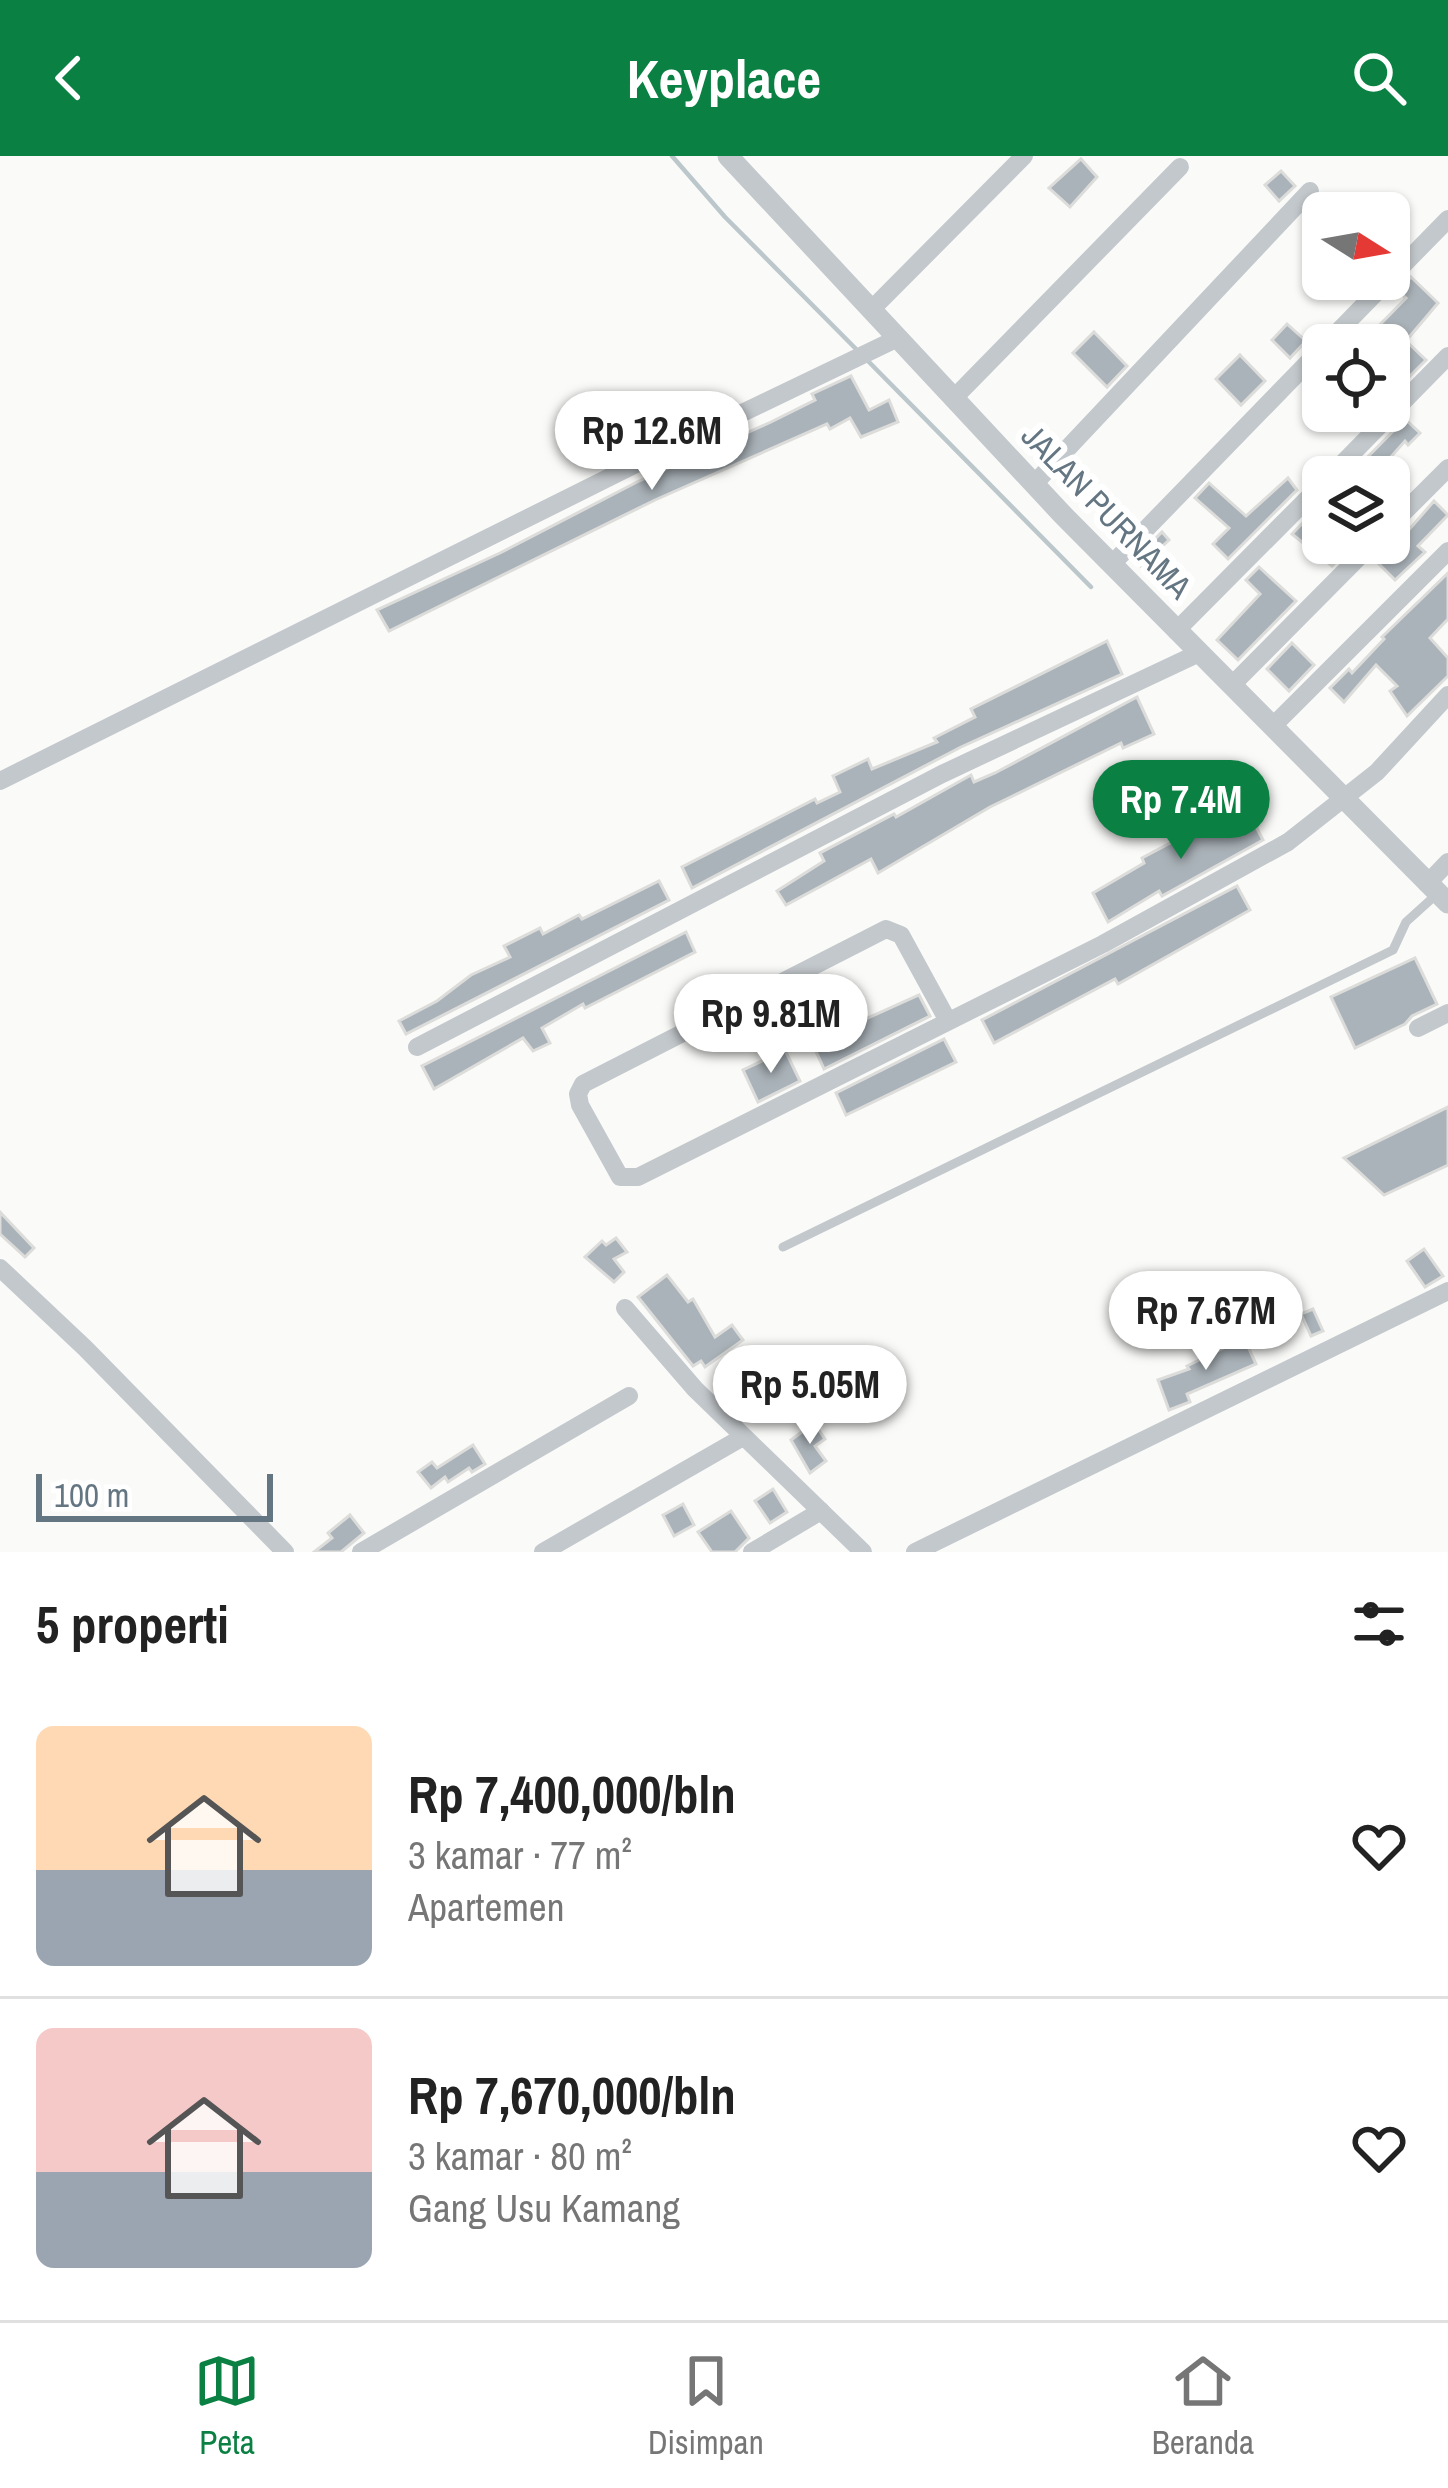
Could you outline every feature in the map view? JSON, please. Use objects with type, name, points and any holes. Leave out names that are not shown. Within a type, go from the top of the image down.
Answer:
[{"type":"street","name":"JALAN PURNAMA","points":[[728,156],[1034,484],[1437,894]]},
{"type":"street","points":[[871,310],[1024,156]]},
{"type":"street","points":[[953,399],[1180,166]]},
{"type":"street","points":[[1034,484],[1310,191]]},
{"type":"street","points":[[1345,324],[1448,219]]},
{"type":"street","points":[[0,781],[896,340]]},
{"type":"street","points":[[1350,456],[1448,356]]},
{"type":"street","points":[[1112,564],[1302,369]]},
{"type":"street","points":[[1410,506],[1448,468]]},
{"type":"street","points":[[1176,631],[1302,504]]},
{"type":"street","points":[[1273,726],[1448,551]]},
{"type":"street","points":[[1232,685],[1352,564]]},
{"type":"street","points":[[417,1047],[942,774],[1199,653]]},
{"type":"street","points":[[948,1021],[901,935],[886,929],[583,1084],[580,1105],[620,1177],[638,1177],[1103,944],[1288,842],[1377,772],[1448,695]]},
{"type":"street","points":[[1437,894],[1448,862]]},
{"type":"street","points":[[1418,1028],[1448,1013]]},
{"type":"street","points":[[0,1268],[285,1552]]},
{"type":"street","points":[[915,1552],[1448,1292]]},
{"type":"street","points":[[625,1308],[743,1437],[863,1552]]},
{"type":"street","points":[[362,1552],[629,1396]]},
{"type":"street","points":[[544,1552],[743,1437]]},
{"type":"street","points":[[752,1552],[821,1511]]},
{"type":"lane","points":[[783,1247],[1393,950],[1406,922],[1437,894]]},
{"type":"building","points":[[1081,159],[1097,177],[1070,207],[1049,188]]},
{"type":"building","points":[[1281,171],[1295,186],[1279,201],[1265,185]]},
{"type":"building","points":[[1410,278],[1438,303],[1410,336],[1410,324],[1381,324],[1404,300],[1410,300]]},
{"type":"building","points":[[1287,324],[1302,337],[1302,345],[1290,358],[1272,340]]},
{"type":"building","points":[[1094,332],[1127,366],[1107,387],[1073,353]]},
{"type":"building","points":[[1410,345],[1426,360],[1410,376]]},
{"type":"building","points":[[1240,355],[1265,381],[1241,405],[1216,379]]},
{"type":"building","points":[[851,376],[869,410],[889,400],[898,422],[861,437],[850,418],[830,429],[827,424],[655,500],[389,631],[377,610],[771,422],[815,400],[812,394]]},
{"type":"building","points":[[1410,424],[1420,433],[1392,456],[1369,456],[1392,432],[1410,432]]},
{"type":"building","points":[[1288,478],[1297,490],[1228,559],[1213,544],[1229,528],[1195,498],[1209,483],[1246,516]]},
{"type":"building","points":[[1434,501],[1448,515],[1418,546],[1425,552],[1395,580],[1379,564],[1410,564],[1410,528]]},
{"type":"building","points":[[1302,524],[1302,542],[1292,534]]},
{"type":"building","points":[[1162,532],[1169,540],[1141,566],[1135,559]]},
{"type":"building","points":[[1259,567],[1296,601],[1238,660],[1217,640],[1260,594],[1246,580]]},
{"type":"building","points":[[1448,573],[1448,619],[1430,638],[1448,658],[1448,676],[1407,716],[1390,691],[1397,686],[1376,665],[1344,702],[1330,688],[1349,669],[1352,673]]},
{"type":"building","points":[[1107,641],[1122,674],[961,747],[692,888],[682,867],[815,799],[817,803],[840,792],[833,776],[868,759],[872,769],[937,742],[934,738],[975,717],[971,709]]},
{"type":"building","points":[[1292,643],[1314,665],[1289,691],[1267,669]]},
{"type":"building","points":[[1137,697],[1154,734],[1123,748],[1121,743],[990,807],[878,873],[871,859],[786,905],[777,891],[824,861],[820,853],[971,775],[974,782],[995,773]]},
{"type":"building","points":[[1244,804],[1263,840],[1108,922],[1093,893],[1144,863],[1142,858]]},
{"type":"building","points":[[659,881],[669,900],[406,1034],[399,1021],[437,1001],[471,975],[510,957],[504,946],[540,928],[543,934],[579,915],[582,919]]},
{"type":"building","points":[[1237,886],[1250,910],[1118,984],[1115,979],[994,1043],[982,1020]]},
{"type":"building","points":[[686,932],[695,952],[542,1028],[550,1043],[533,1051],[523,1038],[434,1089],[422,1066]]},
{"type":"building","points":[[1415,958],[1437,1004],[1355,1048],[1331,997]]},
{"type":"building","points":[[919,995],[930,1016],[824,1069],[812,1043]]},
{"type":"building","points":[[944,1039],[956,1062],[846,1115],[836,1093]]},
{"type":"building","points":[[785,1050],[800,1081],[758,1102],[743,1070]]},
{"type":"building","points":[[1448,1107],[1448,1165],[1384,1195],[1344,1158]]},
{"type":"building","points":[[0,1212],[34,1248],[25,1257],[0,1234]]},
{"type":"building","points":[[616,1238],[627,1252],[614,1259],[624,1272],[614,1282],[585,1257],[602,1241],[606,1245]]},
{"type":"building","points":[[1424,1249],[1443,1276],[1425,1287],[1407,1261]]},
{"type":"building","points":[[667,1275],[688,1302],[693,1299],[715,1337],[732,1325],[743,1340],[705,1367],[701,1361],[693,1366],[638,1297]]},
{"type":"building","points":[[1313,1309],[1323,1331],[1311,1336],[1301,1314]]},
{"type":"building","points":[[1244,1338],[1256,1364],[1187,1394],[1190,1402],[1169,1410],[1158,1380],[1189,1369],[1187,1366]]},
{"type":"building","points":[[756,1360],[766,1376],[760,1379],[771,1394],[742,1416],[733,1404],[744,1396],[731,1376]]},
{"type":"building","points":[[814,1423],[825,1439],[815,1446],[826,1461],[810,1473],[791,1440]]},
{"type":"building","points":[[473,1445],[485,1464],[472,1472],[469,1468],[448,1482],[445,1477],[431,1488],[418,1472],[432,1462],[437,1468]]},
{"type":"building","points":[[773,1489],[787,1512],[770,1523],[755,1501]]},
{"type":"building","points":[[683,1504],[694,1525],[674,1536],[663,1515]]},
{"type":"building","points":[[731,1511],[749,1538],[735,1552],[712,1552],[698,1532]]},
{"type":"building","points":[[350,1515],[364,1533],[341,1552],[314,1552],[332,1538],[328,1533]]},
{"type":"waterway","points":[[672,156],[725,217],[859,352]]},
{"type":"waterway","points":[[867,360],[1091,587]]}]
